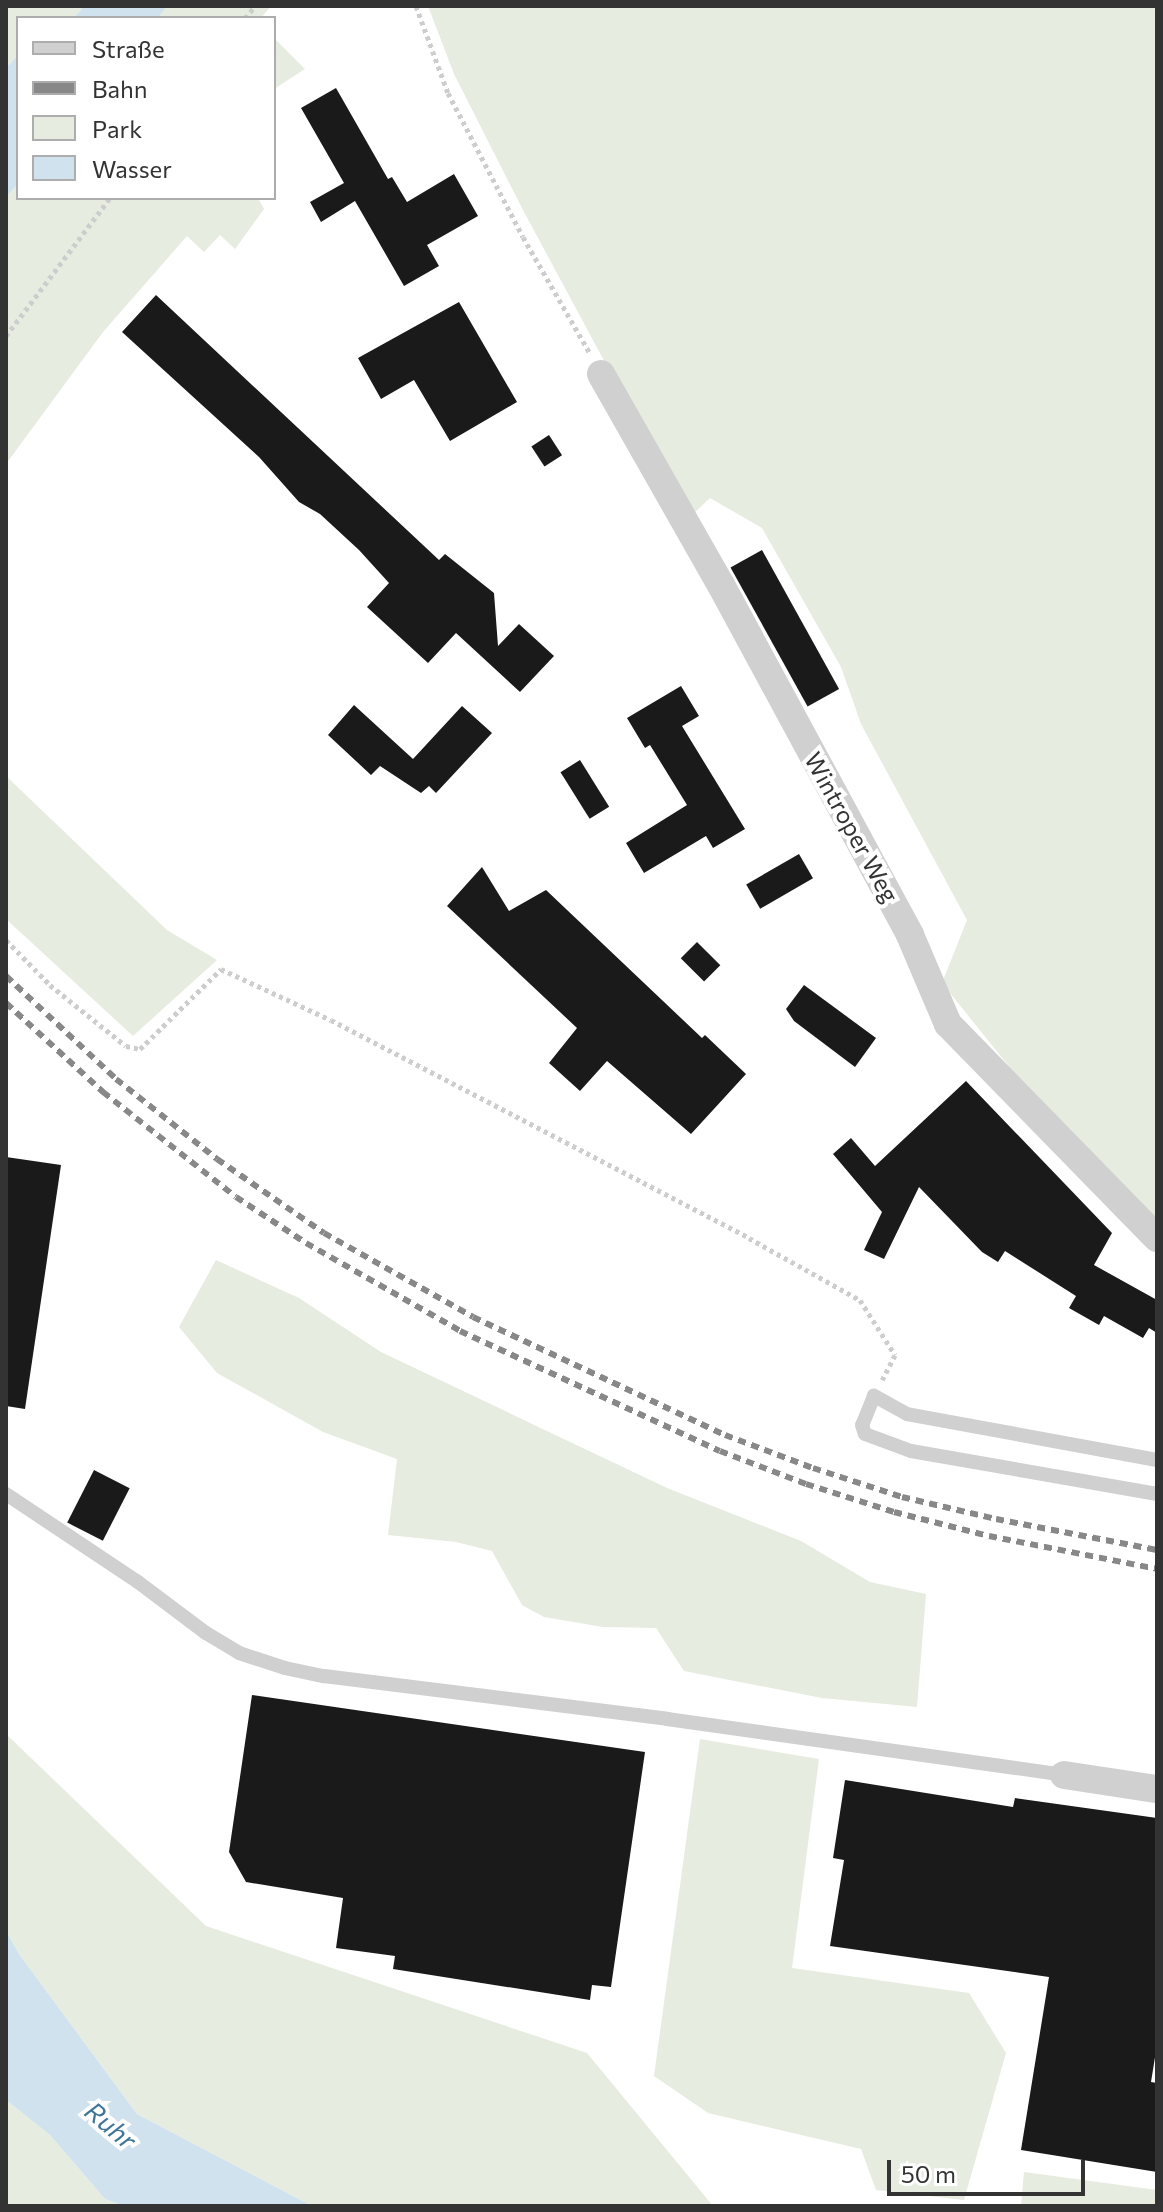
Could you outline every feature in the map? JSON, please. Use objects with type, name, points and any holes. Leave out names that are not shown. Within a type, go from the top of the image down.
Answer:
[{"type":"street","name":"Wintroper Weg","points":[[601,374],[721,585],[910,935],[948,1024],[1157,1238]]},
{"type":"street","points":[[1064,1775],[1157,1789]]},
{"type":"lane","points":[[1157,1460],[949,1424],[907,1414],[874,1396],[862,1425],[865,1434],[911,1451],[1157,1494]]},
{"type":"lane","points":[[6,1494],[120,1569],[206,1633],[239,1653],[285,1668],[339,1678],[683,1721],[1064,1775]]},
{"type":"path","points":[[416,6],[448,93],[523,237],[601,374]]},
{"type":"path","points":[[6,336],[108,200]]},
{"type":"path","points":[[6,940],[50,985],[126,1046],[140,1049],[221,969],[331,1020],[749,1238],[860,1300],[895,1355],[874,1396]]},
{"type":"green space","points":[[6,6],[84,6],[76,16],[16,16],[16,57],[6,68]]},
{"type":"green space","points":[[167,6],[271,6],[263,16],[160,16]]},
{"type":"green space","points":[[428,6],[1157,6],[1157,1224],[1052,1120],[942,983],[967,920],[861,724],[841,667],[762,528],[710,498],[694,513],[637,422],[454,74]]},
{"type":"green space","points":[[276,40],[305,69],[276,88]]},
{"type":"green space","points":[[16,186],[16,200],[259,200],[264,209],[235,249],[220,235],[204,252],[187,236],[103,332],[6,464],[6,197]]},
{"type":"green space","points":[[6,776],[167,930],[217,960],[133,1036],[6,919]]},
{"type":"green space","points":[[216,1260],[299,1298],[381,1352],[667,1488],[801,1541],[870,1582],[926,1594],[917,1707],[822,1698],[684,1671],[656,1628],[603,1627],[544,1617],[522,1605],[492,1551],[456,1542],[388,1535],[397,1459],[323,1432],[217,1373],[179,1327]]},
{"type":"green space","points":[[6,1734],[206,1926],[587,2053],[713,2206],[312,2206],[137,2114],[19,1954],[6,1931]]},
{"type":"green space","points":[[700,1739],[819,1759],[792,1968],[969,1993],[1006,2053],[964,2200],[876,2190],[861,2149],[708,2113],[654,2076]]},
{"type":"green space","points":[[6,2100],[50,2135],[105,2199],[124,2206],[6,2206]]},
{"type":"green space","points":[[1024,2172],[1157,2190],[1157,2206],[1021,2206]]},
{"type":"water","points":[[84,6],[167,6],[160,16],[76,16]]},
{"type":"water","points":[[16,57],[16,186],[6,197],[6,68]]},
{"type":"water","name":"Ruhr","points":[[6,1931],[19,1954],[137,2114],[312,2206],[124,2206],[105,2199],[50,2135],[6,2100]]},
{"type":"building","points":[[336,88],[388,179],[392,177],[407,202],[454,174],[478,216],[427,245],[439,266],[404,286],[355,201],[321,222],[310,202],[344,183],[301,108]]},
{"type":"building","points":[[156,295],[439,560],[445,554],[494,593],[498,646],[519,624],[554,656],[520,692],[456,633],[428,663],[367,607],[389,583],[359,550],[320,514],[299,502],[259,457],[122,332]]},
{"type":"building","points":[[459,302],[517,402],[450,441],[414,380],[381,399],[358,358]]},
{"type":"building","points":[[549,435],[562,455],[544,467],[531,446]]},
{"type":"building","points":[[762,550],[839,689],[808,707],[731,567]]},
{"type":"building","points":[[681,686],[699,716],[682,726],[745,829],[713,848],[706,836],[644,873],[626,843],[687,805],[650,745],[645,748],[627,718]]},
{"type":"building","points":[[354,705],[413,759],[462,706],[492,733],[436,793],[429,786],[421,793],[380,766],[371,775],[328,735]]},
{"type":"building","points":[[580,760],[609,807],[590,819],[560,772]]},
{"type":"building","points":[[799,854],[813,878],[760,909],[746,885]]},
{"type":"building","points":[[482,867],[509,911],[546,890],[702,1038],[705,1035],[746,1074],[691,1134],[607,1061],[580,1091],[549,1063],[577,1028],[447,906]]},
{"type":"building","points":[[697,942],[720,965],[704,982],[681,958]]},
{"type":"building","points":[[804,985],[876,1038],[855,1067],[794,1021],[786,1009]]},
{"type":"building","points":[[966,1081],[1112,1233],[1094,1265],[1157,1300],[1157,1333],[1149,1328],[1143,1338],[1104,1316],[1099,1325],[1069,1308],[1076,1296],[1005,1251],[998,1262],[982,1252],[919,1187],[884,1259],[864,1250],[882,1212],[833,1154],[851,1138],[875,1166]]},
{"type":"building","points":[[6,1157],[61,1165],[25,1409],[6,1406]]},
{"type":"building","points":[[94,1470],[130,1488],[103,1541],[67,1523]]},
{"type":"building","points":[[252,1695],[645,1752],[611,1987],[592,1985],[590,2000],[393,1969],[395,1956],[336,1948],[343,1898],[246,1882],[229,1852]]},
{"type":"building","points":[[845,1780],[1013,1807],[1015,1798],[1157,1818],[1157,2045],[1151,2082],[1157,2083],[1157,2172],[1021,2150],[1049,1977],[830,1946],[844,1860],[833,1858]]},
{"type":"railway","points":[[6,976],[116,1079],[217,1159],[324,1233],[473,1317],[725,1435],[813,1468],[902,1497],[996,1519],[1157,1550]]},
{"type":"railway","points":[[6,1003],[103,1092],[236,1197],[306,1243],[460,1331],[720,1451],[806,1484],[894,1512],[989,1536],[1157,1569]]}]
